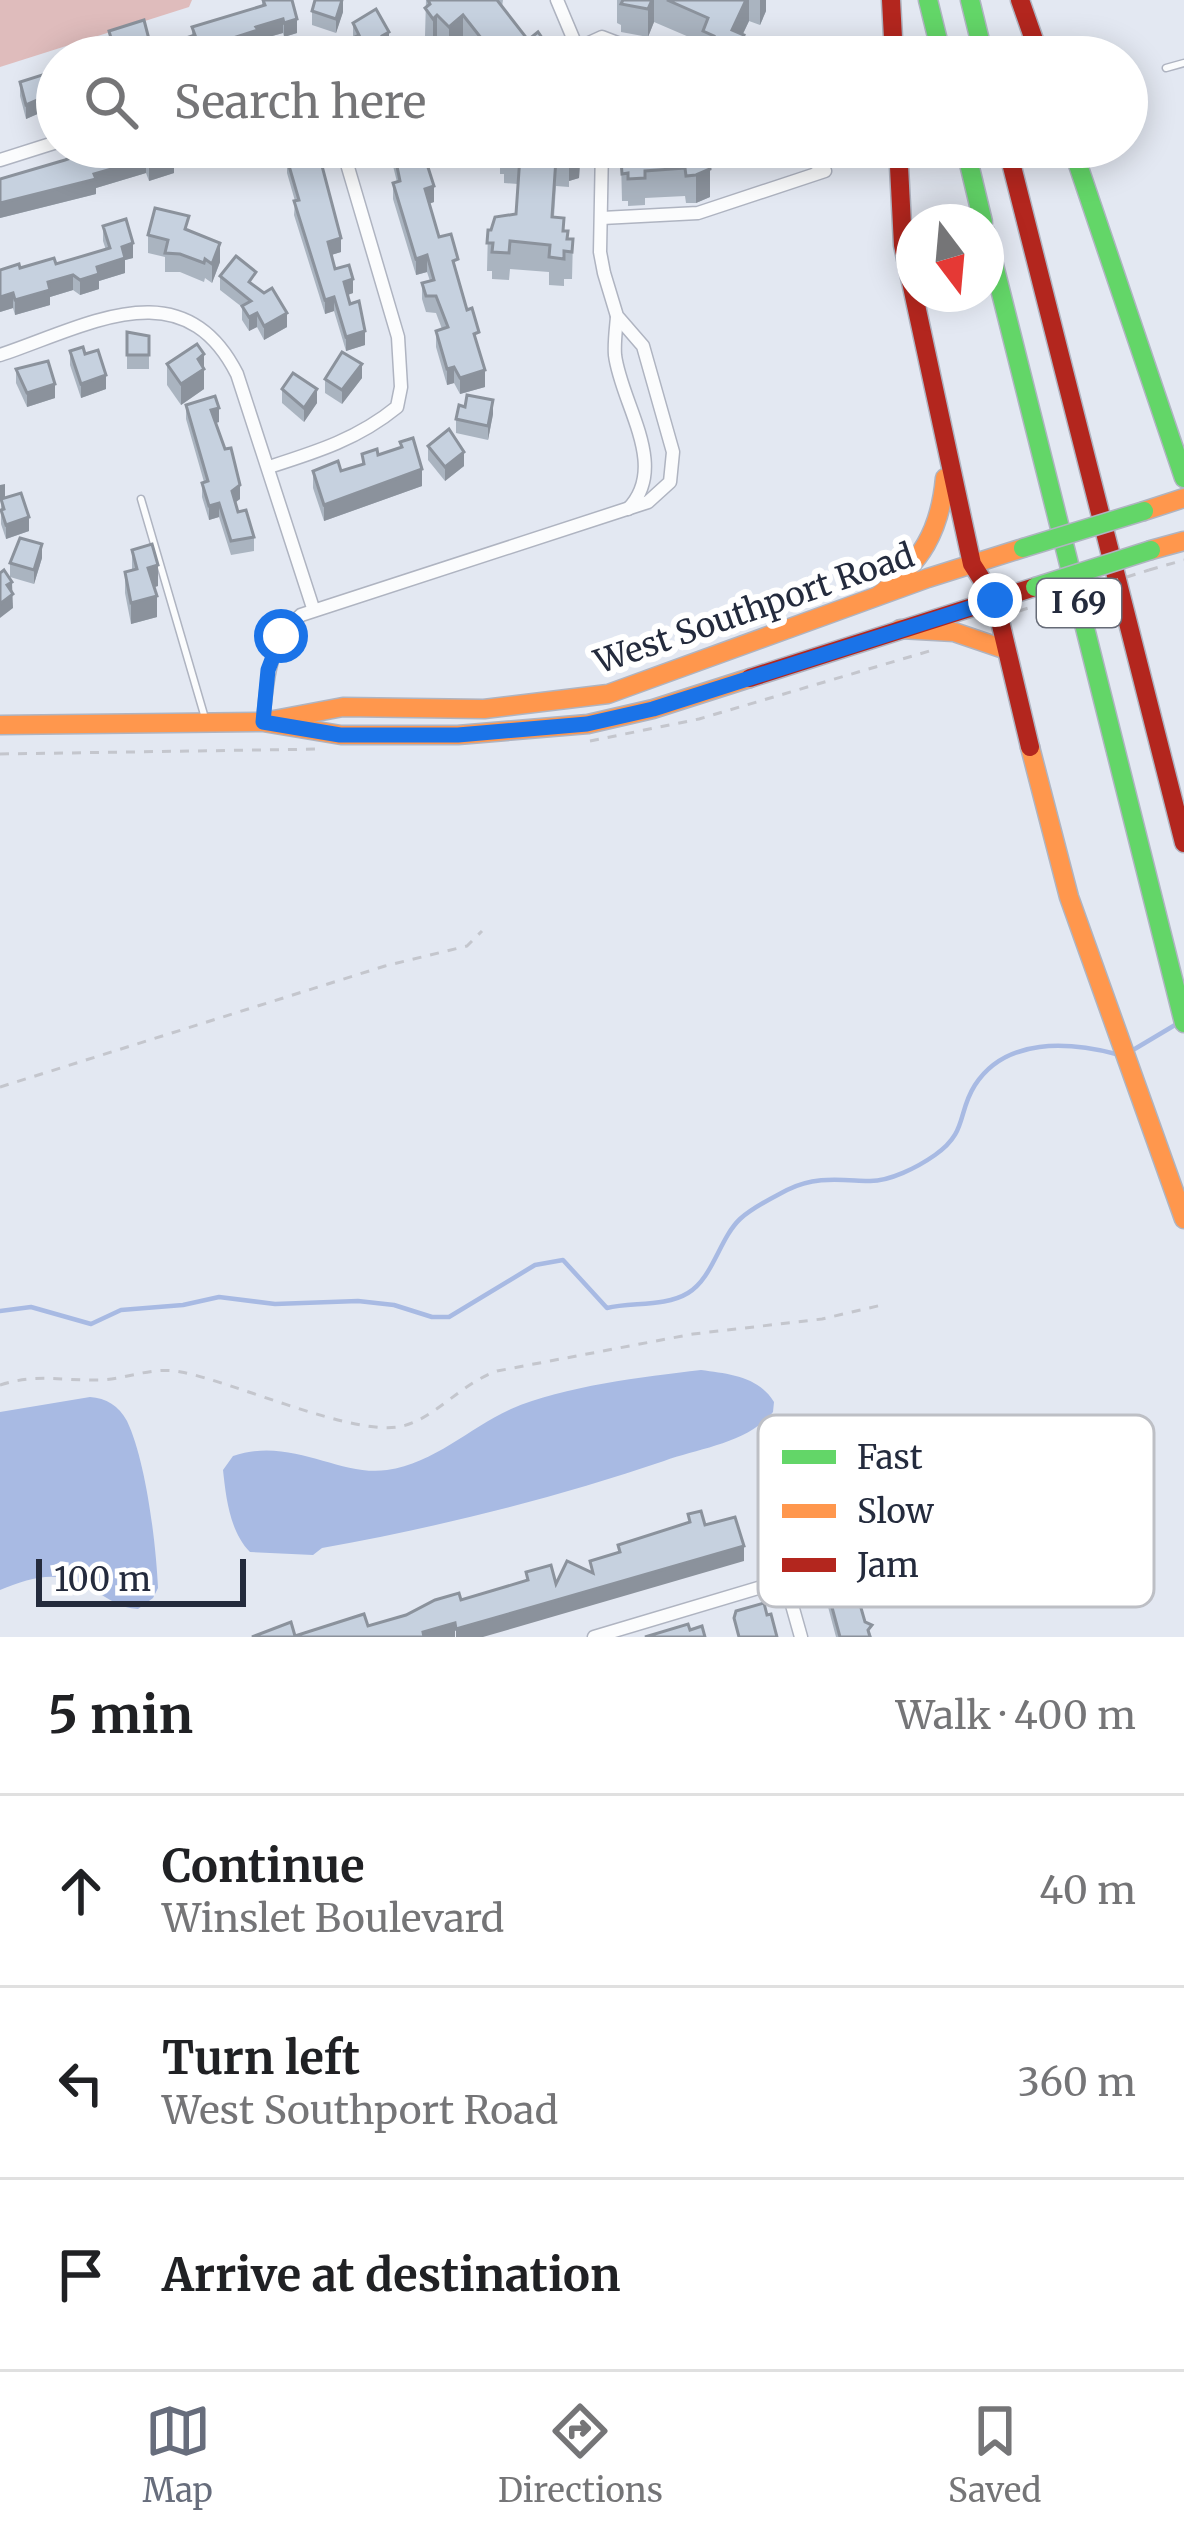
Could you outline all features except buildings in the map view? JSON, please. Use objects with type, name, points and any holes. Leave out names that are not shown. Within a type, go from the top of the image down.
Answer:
[{"type":"main road","points":[[891,0],[893,36]]},
{"type":"main road","points":[[928,0],[937,36]]},
{"type":"main road","points":[[970,0],[979,36]]},
{"type":"main road","points":[[1020,0],[1033,36]]},
{"type":"main road","points":[[899,168],[903,245],[972,564],[995,600],[1069,897],[1184,1219]]},
{"type":"main road","points":[[969,168],[978,204]]},
{"type":"main road","name":"I 69","points":[[1012,168],[1184,842]]},
{"type":"main road","points":[[1079,168],[1184,478]]},
{"type":"main road","name":"I 69","points":[[1004,305],[1184,1023]]},
{"type":"main road","points":[[1158,404],[1184,444]]},
{"type":"main road","points":[[879,595],[912,569],[932,545],[944,500],[945,439]]},
{"type":"main road","name":"West Southport Road","points":[[263,722],[343,707],[484,709],[608,694],[879,595],[1184,498]]},
{"type":"main road","name":"West Southport Road","points":[[0,725],[263,722],[340,735],[458,735],[587,724],[653,709],[995,600],[1038,596],[1150,560],[1184,541]]},
{"type":"main road","points":[[901,629],[947,628],[974,634],[1004,649]]},
{"type":"street","points":[[557,0],[572,36]]},
{"type":"street","points":[[0,160],[36,149]]},
{"type":"street","points":[[269,467],[362,434],[397,407],[401,387],[398,338],[348,168]]},
{"type":"street","points":[[602,168],[600,252],[617,316],[615,354],[646,467],[643,489],[628,509]]},
{"type":"street","points":[[602,218],[698,213],[825,171],[821,168]]},
{"type":"street","points":[[0,355],[147,310],[198,323],[228,356],[313,608]]},
{"type":"street","points":[[263,722],[272,654],[290,624],[313,608],[628,509],[664,490],[674,462],[643,346],[617,316]]},
{"type":"street","points":[[594,1637],[758,1588]]},
{"type":"street","points":[[793,1607],[801,1637]]},
{"type":"lane","points":[[1166,68],[1184,63]]},
{"type":"lane","points":[[141,499],[206,722]]},
{"type":"path","points":[[1015,613],[1038,596],[1150,560],[1184,560]]},
{"type":"path","points":[[0,1087],[385,966],[467,946],[482,931]]},
{"type":"path","points":[[0,1384],[39,1376],[99,1380],[147,1370],[181,1372],[361,1425],[386,1428],[405,1426],[475,1378],[497,1371],[693,1334],[822,1319],[886,1304]]},
{"type":"shaded area","points":[[0,0],[192,0],[189,7],[98,36],[36,36],[36,56],[0,67]]},
{"type":"water","points":[[701,1370],[732,1375],[767,1393],[774,1402],[773,1412],[758,1415],[758,1425],[737,1438],[622,1475],[495,1511],[322,1548],[313,1555],[250,1552],[233,1525],[223,1470],[233,1456],[275,1451],[351,1468],[387,1470],[421,1460],[511,1409],[604,1384]]},
{"type":"water","points":[[90,1397],[112,1404],[124,1416],[145,1480],[158,1588],[138,1609],[58,1577],[36,1578],[0,1590],[0,1412]]},
{"type":"waterway","points":[[1133,1050],[1175,1025]]},
{"type":"waterway","points":[[0,1311],[31,1307],[91,1324],[121,1310],[219,1297],[275,1304],[358,1301],[449,1317],[535,1265],[563,1260],[607,1308],[669,1300],[697,1286],[733,1227],[769,1200],[817,1181],[885,1179],[935,1155],[953,1138],[975,1085],[1004,1058],[1059,1046],[1116,1054]]},
{"type":"traffic: fast","points":[[928,0],[937,36]]},
{"type":"traffic: fast","points":[[970,0],[979,36]]},
{"type":"traffic: fast","points":[[970,168],[979,204]]},
{"type":"traffic: fast","points":[[1079,168],[1184,478]]},
{"type":"traffic: fast","points":[[1004,305],[1184,1023]]},
{"type":"traffic: fast","points":[[1023,548],[1144,511]]},
{"type":"traffic: fast","points":[[1035,587],[1151,550]]},
{"type":"traffic: slow","points":[[879,595],[926,544],[945,478]]},
{"type":"traffic: slow","points":[[1144,511],[1184,498]]},
{"type":"traffic: slow","points":[[1151,550],[1184,541]]},
{"type":"traffic: slow","points":[[274,720],[343,707],[484,709],[608,694],[1023,548]]},
{"type":"traffic: slow","points":[[900,629],[954,632],[1004,649]]},
{"type":"traffic: slow","points":[[0,725],[263,722],[341,735],[458,735],[588,724],[750,678]]},
{"type":"traffic: slow","points":[[1030,747],[1069,897],[1184,1219]]},
{"type":"traffic: jam","points":[[891,0],[893,36]]},
{"type":"traffic: jam","points":[[1020,0],[1033,36]]},
{"type":"traffic: jam","points":[[899,168],[903,245],[972,564],[995,600],[1030,747]]},
{"type":"traffic: jam","points":[[1012,168],[1184,843]]},
{"type":"traffic: jam","points":[[750,678],[1035,587]]},
{"type":"route","points":[[281,636],[268,670],[263,722],[340,735],[458,735],[621,718],[995,600]]}]
